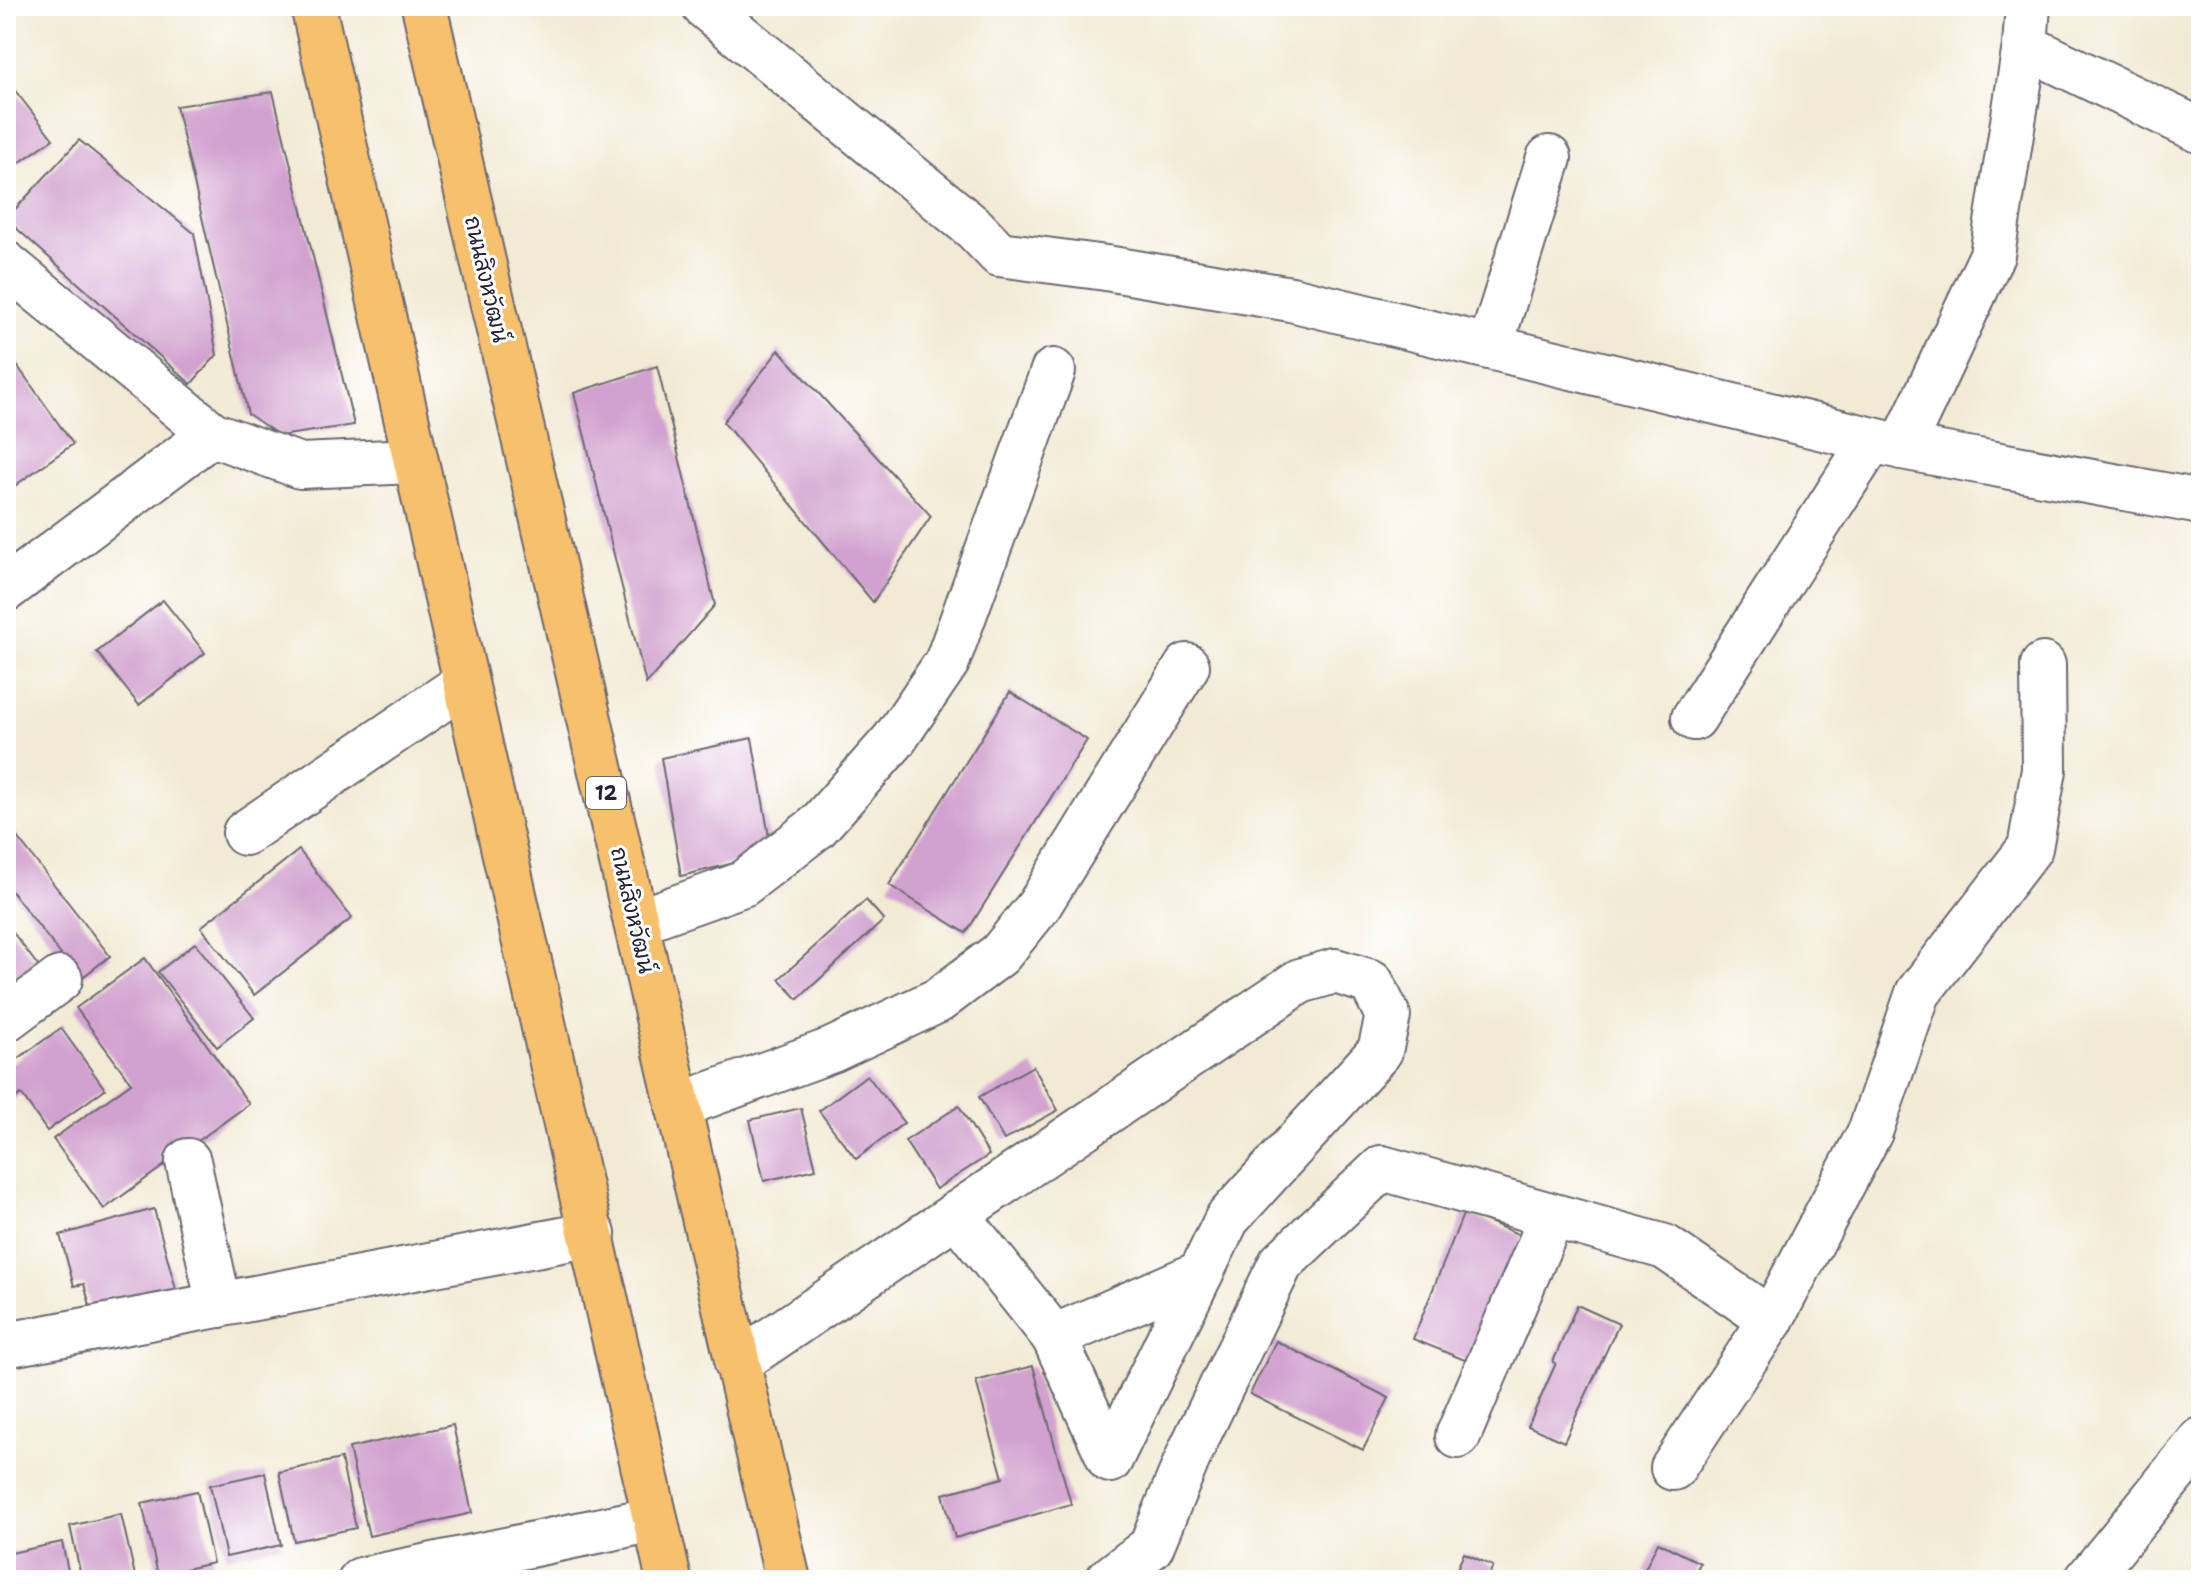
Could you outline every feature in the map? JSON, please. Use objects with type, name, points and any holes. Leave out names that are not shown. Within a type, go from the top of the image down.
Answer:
[{"type":"main road","points":[[313,6],[669,1580]]},
{"type":"main road","name":"ถนนสิงหวัฒน์","points":[[424,6],[788,1580]]},
{"type":"street","points":[[704,6],[975,229],[999,254],[1106,268],[1291,299],[1887,443],[2201,502]]},
{"type":"street","points":[[1694,718],[1887,443],[1992,255],[2023,18],[2201,131]]},
{"type":"street","points":[[1490,347],[1549,158]]},
{"type":"street","points":[[6,264],[212,434],[300,466],[414,461]]},
{"type":"street","points":[[636,922],[743,884],[817,827],[894,740],[947,662],[1053,371]]},
{"type":"street","points":[[6,589],[212,434]]},
{"type":"street","points":[[1673,1468],[1771,1320],[1870,1132],[1918,993],[2030,848],[2044,770],[2043,665]]},
{"type":"street","points":[[678,1106],[832,1050],[939,1000],[1000,954],[1038,907],[1187,666]]},
{"type":"street","points":[[245,833],[465,683]]},
{"type":"street","points":[[737,1363],[956,1214],[1300,981],[1335,971],[1371,982],[1388,1016],[1380,1051],[1227,1219],[1110,1460],[1054,1337],[956,1214]]},
{"type":"street","points":[[6,1019],[60,979]]},
{"type":"street","points":[[188,1161],[219,1305]]},
{"type":"street","points":[[1108,1580],[1151,1547],[1191,1450],[1281,1263],[1382,1168],[1665,1247],[1771,1320]]},
{"type":"street","points":[[1458,1436],[1552,1216]]},
{"type":"street","points":[[6,1345],[593,1234]]},
{"type":"street","points":[[1054,1337],[1201,1273]]},
{"type":"street","points":[[2087,1580],[2201,1440]]},
{"type":"street","points":[[380,1578],[655,1519]]},
{"type":"building","points":[[6,79],[53,139],[6,172]]},
{"type":"building","points":[[273,92],[354,425],[280,436],[248,414],[176,106]]},
{"type":"building","points":[[79,140],[194,233],[217,355],[191,384],[6,219]]},
{"type":"building","points":[[779,350],[931,516],[873,602],[723,422]]},
{"type":"building","points":[[14,361],[73,444],[6,492],[6,367]]},
{"type":"building","points":[[657,366],[715,605],[646,684],[574,393]]},
{"type":"building","points":[[163,600],[205,653],[139,705],[97,652]]},
{"type":"building","points":[[1010,692],[1087,740],[966,933],[889,885]]},
{"type":"building","points":[[752,738],[772,854],[681,876],[661,758]]},
{"type":"building","points":[[6,823],[110,956],[80,979],[6,884]]},
{"type":"building","points":[[299,850],[352,918],[254,995],[201,927]]},
{"type":"building","points":[[866,900],[884,920],[798,999],[779,979]]},
{"type":"building","points":[[6,923],[47,978],[6,1008]]},
{"type":"building","points":[[195,943],[254,1018],[217,1047],[158,972]]},
{"type":"building","points":[[145,958],[249,1104],[104,1209],[53,1139],[131,1083],[76,1008]]},
{"type":"building","points":[[61,1028],[105,1089],[47,1131],[21,1094],[6,1105],[6,1054],[12,1063]]},
{"type":"building","points":[[1033,1066],[1058,1110],[1004,1140],[979,1097]]},
{"type":"building","points":[[867,1075],[904,1123],[856,1159],[819,1111]]},
{"type":"building","points":[[959,1106],[989,1155],[936,1189],[905,1141]]},
{"type":"building","points":[[801,1108],[816,1169],[764,1181],[750,1120]]},
{"type":"building","points":[[154,1209],[177,1293],[93,1316],[84,1284],[74,1286],[60,1235]]},
{"type":"building","points":[[1464,1212],[1523,1236],[1472,1363],[1413,1339]]},
{"type":"building","points":[[1577,1305],[1619,1324],[1564,1442],[1528,1426]]},
{"type":"building","points":[[1276,1341],[1389,1398],[1363,1450],[1250,1394]]},
{"type":"building","points":[[1033,1366],[1071,1504],[955,1538],[943,1494],[1003,1478],[976,1381]]},
{"type":"building","points":[[453,1425],[472,1513],[369,1536],[349,1448]]},
{"type":"building","points":[[341,1459],[356,1528],[294,1541],[279,1472]]},
{"type":"building","points":[[265,1473],[281,1545],[226,1557],[210,1485]]},
{"type":"building","points":[[197,1491],[213,1563],[158,1575],[142,1503]]},
{"type":"building","points":[[121,1514],[136,1580],[82,1580],[70,1526]]},
{"type":"building","points":[[62,1542],[70,1580],[6,1580],[6,1554]]},
{"type":"building","points":[[1658,1542],[1700,1563],[1692,1580],[1662,1580],[1644,1571]]},
{"type":"building","points":[[1464,1553],[1493,1566],[1487,1580],[1452,1580]]}]
